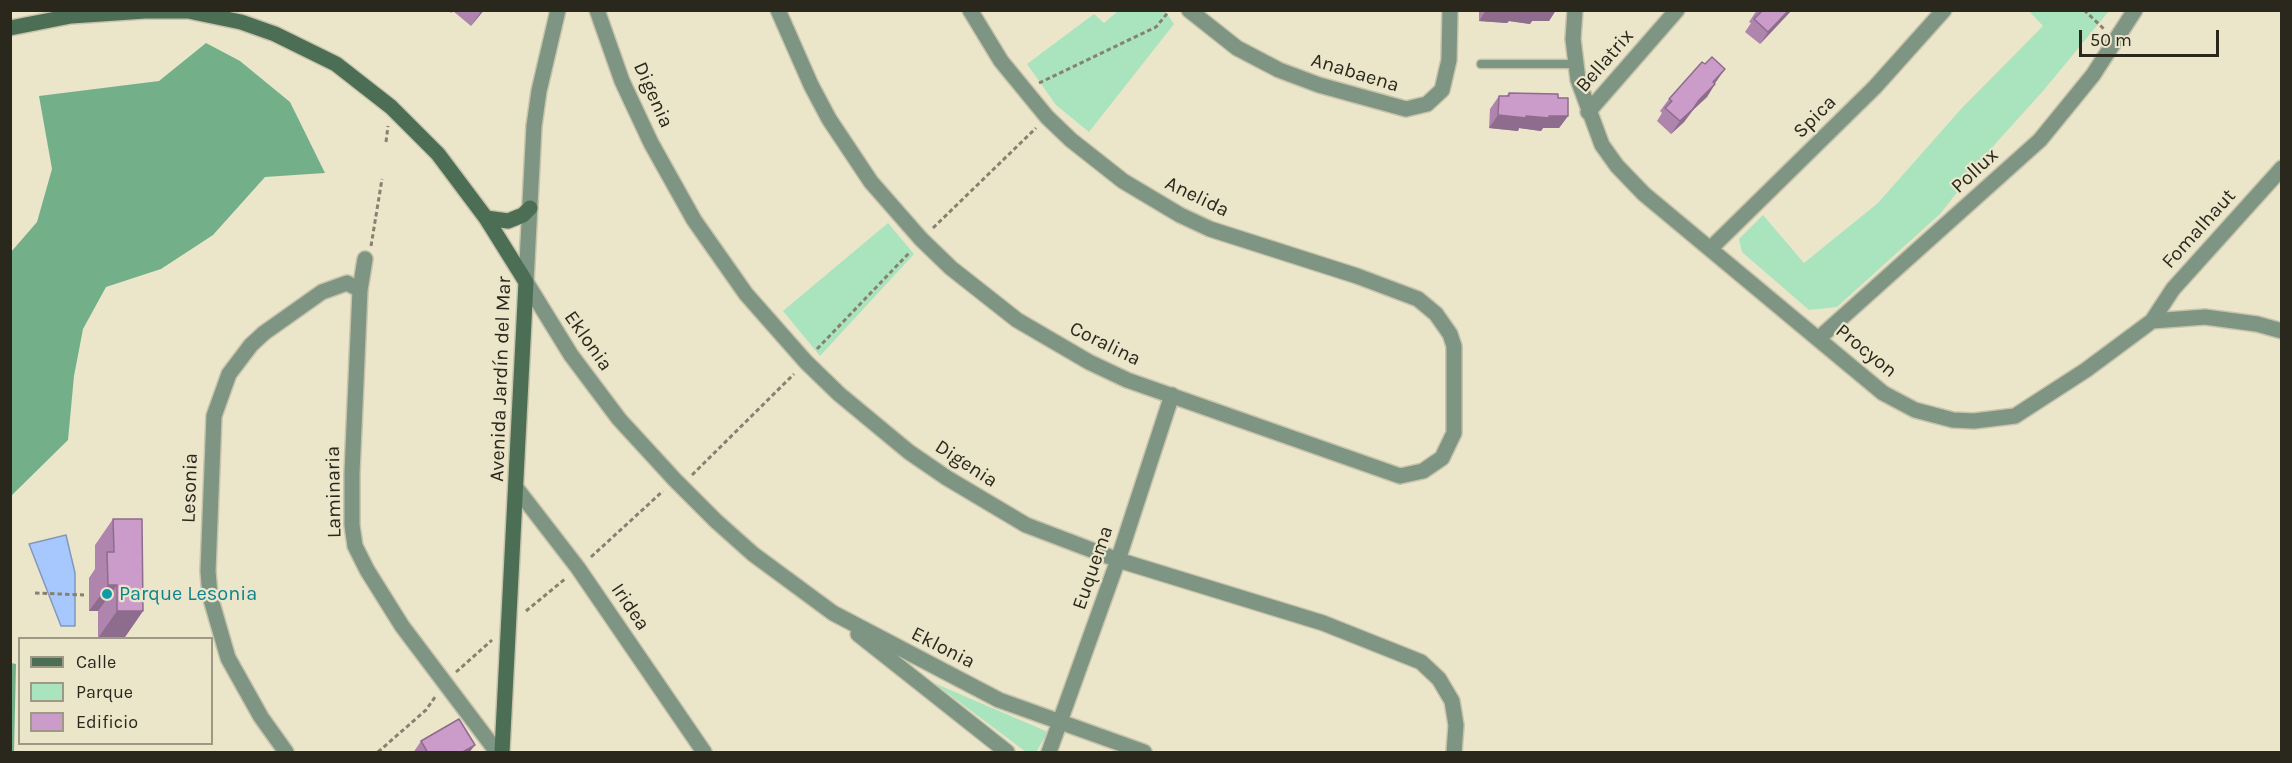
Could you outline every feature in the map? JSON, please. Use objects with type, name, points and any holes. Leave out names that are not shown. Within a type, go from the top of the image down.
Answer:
[{"type":"street","name":"Avenida Jardín del Mar","points":[[502,753],[534,126],[539,91],[558,10]]},
{"type":"street","name":"Digenia","points":[[597,10],[622,81],[651,143],[683,201],[746,294],[806,362],[873,424],[947,478],[1026,525],[1118,560],[1323,623],[1421,662],[1439,679],[1452,701],[1456,725],[1454,753]]},
{"type":"street","name":"Coralina","points":[[778,10],[794,51],[829,119],[872,182],[921,239],[984,295],[1053,342],[1127,380],[1400,476],[1412,475],[1433,466],[1451,442],[1455,397],[1454,346]]},
{"type":"street","name":"Anelida","points":[[970,10],[1001,61],[1047,117],[1071,140],[1123,181],[1180,215],[1241,240],[1357,276],[1418,300],[1444,323],[1454,346]]},
{"type":"street","name":"Anabaena","points":[[1189,10],[1237,48],[1279,70],[1319,85],[1406,110],[1417,108],[1435,98],[1446,80],[1450,10]]},
{"type":"street","name":"Procyon","points":[[1575,10],[1575,64],[1588,112],[1602,145],[1617,166],[1644,194],[1818,339],[1899,402],[1933,416],[1974,422],[2015,416],[2086,370],[2152,321]]},
{"type":"street","name":"Bellatrix","points":[[1588,112],[1677,10]]},
{"type":"street","name":"Spica","points":[[1710,249],[1875,87],[1944,10]]},
{"type":"street","name":"Pollux","points":[[1818,339],[2040,140],[2093,75],[2135,10]]},
{"type":"street","name":"Eklonia","points":[[10,28],[83,15],[188,11],[241,22],[275,33],[336,64],[374,92],[424,137],[486,218],[594,386],[675,480],[753,554],[833,613],[999,700],[1144,753]]},
{"type":"street","name":"Fomalhaut","points":[[2152,321],[2173,289],[2282,168]]},
{"type":"street","points":[[486,218],[508,222],[524,215],[530,208]]},
{"type":"street","name":"Laminaria","points":[[365,259],[360,290],[351,501],[355,546],[367,570],[402,626],[497,753]]},
{"type":"street","name":"Lesonia","points":[[286,753],[261,717],[228,658],[210,596],[208,571],[214,417],[229,374],[250,345],[322,292],[347,283],[360,290]]},
{"type":"street","points":[[2152,321],[2205,317],[2248,322],[2282,331]]},
{"type":"street","name":"Euquema","points":[[1049,753],[1118,560],[1172,395]]},
{"type":"street","name":"Iridea","points":[[517,489],[578,568],[704,753]]},
{"type":"street","points":[[833,613],[1007,753]]},
{"type":"lane","points":[[1482,64],[1575,64]]},
{"type":"path","points":[[1023,90],[1156,27],[1170,10]]},
{"type":"path","points":[[2084,10],[2116,41]]},
{"type":"path","points":[[921,239],[1047,117]]},
{"type":"path","points":[[365,259],[370,248],[382,179]]},
{"type":"path","points":[[578,568],[675,480]]},
{"type":"path","points":[[35,593],[84,595]]},
{"type":"path","points":[[378,753],[426,710],[445,681]]},
{"type":"green space","points":[[1118,11],[1165,11],[1174,24],[1089,132],[1056,105],[1027,64],[1094,14],[1104,23]]},
{"type":"green space","points":[[2029,11],[2109,11],[2043,91],[1996,143],[1940,214],[1837,307],[1809,310],[1742,252],[1739,239],[1763,215],[1804,263],[1878,203],[1961,109],[2043,26]]},
{"type":"green space","points":[[206,43],[240,61],[290,102],[325,173],[265,177],[213,235],[161,269],[106,287],[83,329],[74,376],[68,440],[11,496],[11,252],[37,222],[52,169],[39,96],[159,81]]},
{"type":"green space","points":[[888,223],[914,254],[820,356],[783,311]]},
{"type":"green space","points":[[11,663],[16,664],[14,752],[10,752]]},
{"type":"green space","points":[[934,683],[1048,732],[1036,752],[1026,752]]},
{"type":"water","points":[[66,535],[75,573],[75,626],[61,626],[29,544]]},
{"type":"building","points":[[1759,10],[1789,10],[1768,32],[1754,19],[1761,12]]},
{"type":"building","points":[[1712,57],[1725,69],[1713,82],[1715,84],[1680,121],[1665,108],[1672,101],[1669,99],[1702,62],[1705,64]]},
{"type":"building","points":[[1509,93],[1558,94],[1558,98],[1568,98],[1568,116],[1549,116],[1549,118],[1526,116],[1526,118],[1498,115],[1499,96],[1509,96]]},
{"type":"building","points":[[113,519],[142,519],[143,611],[117,611],[117,585],[108,585],[107,552],[114,552]]},
{"type":"building","points":[[459,719],[475,745],[461,753],[428,753],[421,741]]},
{"type":"place","name":"Parque Lesonia","points":[[107,594]]}]
